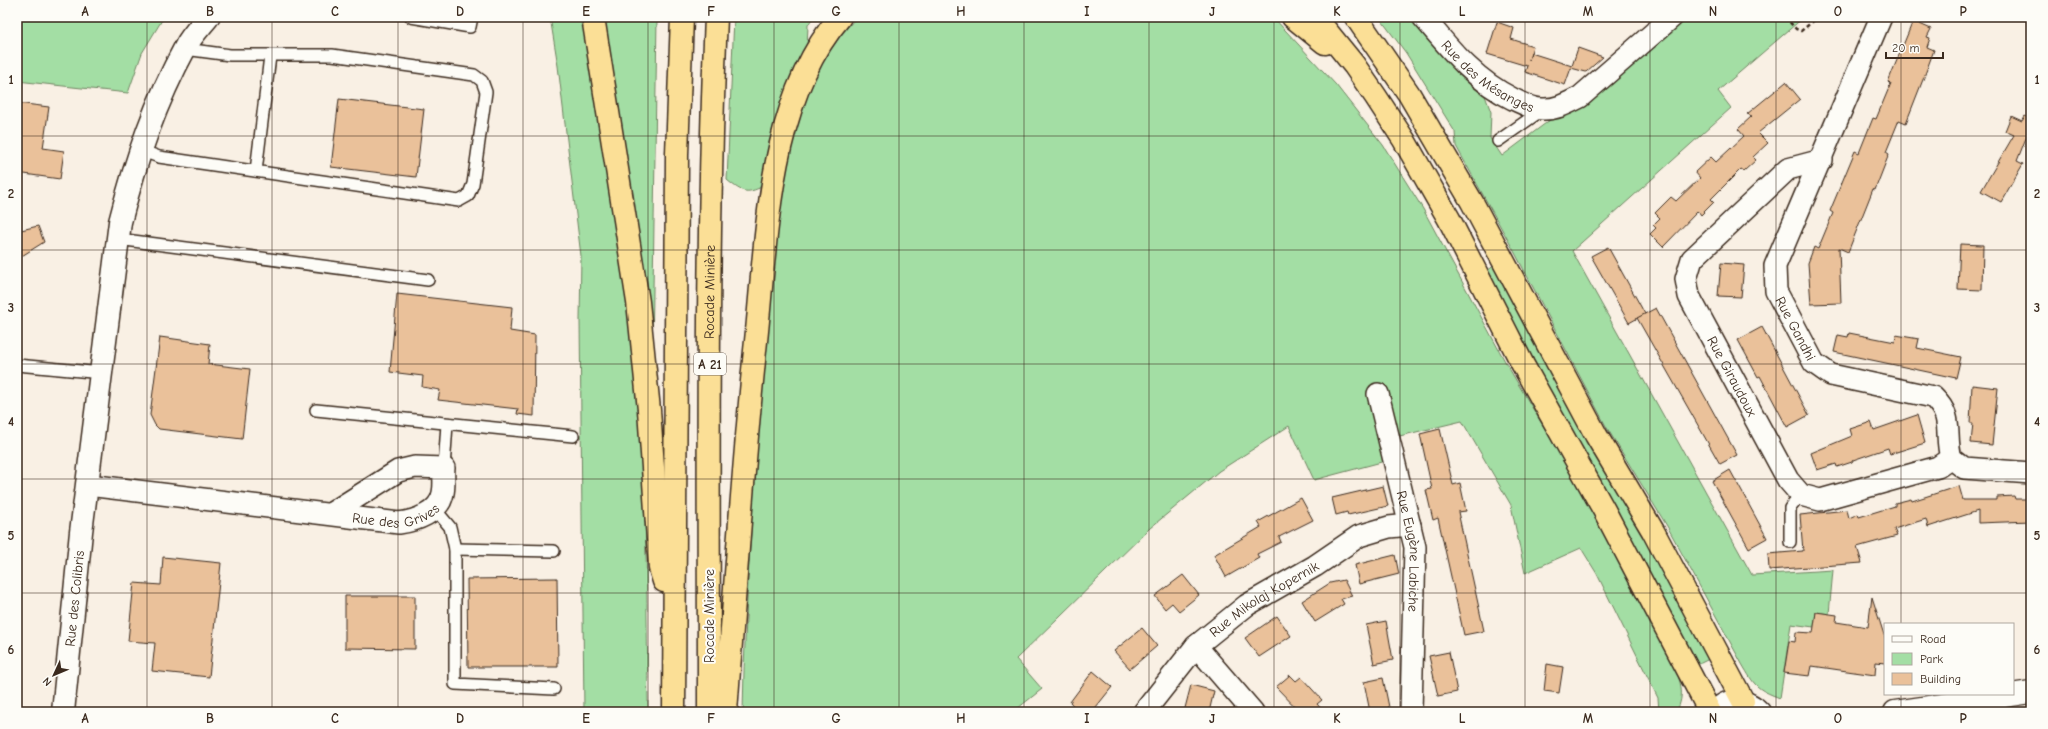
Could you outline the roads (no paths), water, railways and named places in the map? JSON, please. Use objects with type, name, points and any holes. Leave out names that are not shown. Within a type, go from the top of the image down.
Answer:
[{"type":"highway","points":[[593,17],[638,302],[649,410],[660,568],[674,608]]},
{"type":"highway","name":"A 21","points":[[674,712],[677,154],[682,17]]},
{"type":"highway","name":"Rocade Minière","points":[[709,712],[710,265],[712,105],[716,17]]},
{"type":"highway","points":[[726,712],[752,382],[777,162],[793,102],[810,64],[832,26],[840,17]]},
{"type":"highway","points":[[1293,17],[1354,65]]},
{"type":"highway","points":[[1315,17],[1354,65],[1404,140],[1449,219],[1523,365],[1604,510],[1710,712]]},
{"type":"highway","points":[[1356,17],[1409,94],[1503,260],[1596,435],[1653,531],[1751,707]]},
{"type":"street","name":"Rue des Colibris","points":[[63,712],[88,485],[120,222],[150,120],[185,49],[208,17]]},
{"type":"street","name":"Rue des Mésanges","points":[[1423,17],[1461,63],[1480,79],[1498,91],[1527,105],[1542,109]]},
{"type":"street","points":[[1542,109],[1562,107],[1580,97],[1672,17]]},
{"type":"street","name":"Rue Gandhi","points":[[1882,17],[1776,266],[1776,291],[1814,362],[1831,375],[1933,397],[1942,405],[1946,413],[1951,458]]},
{"type":"street","name":"Rue Giraudoux","points":[[1801,495],[1788,480],[1688,296],[1686,279],[1692,259],[1788,169],[1822,160]]},
{"type":"street","name":"Rue Eugène Labiche","points":[[1378,394],[1415,547],[1411,712]]},
{"type":"street","points":[[1801,495],[1820,500],[1938,466],[1951,458],[1964,468],[2031,473]]},
{"type":"street","name":"Rue des Grives","points":[[88,485],[399,523],[412,522],[434,508],[441,501],[443,493],[444,468],[415,467],[398,472],[330,514]]},
{"type":"street","name":"Rue Mikolaj Kopernik","points":[[1144,712],[1196,646],[1247,605],[1315,566],[1359,536],[1389,527],[1410,525]]},
{"type":"street","points":[[1196,646],[1253,712]]},
{"type":"street","points":[[2014,694],[2031,692]]},
{"type":"street","points":[[1895,712],[2011,695]]},
{"type":"street","points":[[1716,712],[1725,704],[1751,707]]},
{"type":"lane","points":[[411,17],[470,27],[472,17]]},
{"type":"lane","points":[[140,150],[159,157],[459,201],[468,196],[473,184],[486,92],[482,81],[474,75],[332,55],[230,55],[185,49]]},
{"type":"lane","points":[[256,171],[270,56]]},
{"type":"lane","points":[[1498,141],[1542,109]]},
{"type":"lane","points":[[118,239],[428,280]]},
{"type":"lane","points":[[17,365],[102,374]]},
{"type":"lane","points":[[316,410],[573,436]]},
{"type":"lane","points":[[444,468],[447,424]]},
{"type":"lane","points":[[1790,542],[1790,508],[1801,495]]},
{"type":"lane","points":[[434,508],[450,527],[455,549],[455,684],[554,690]]},
{"type":"lane","points":[[455,549],[554,551]]}]
